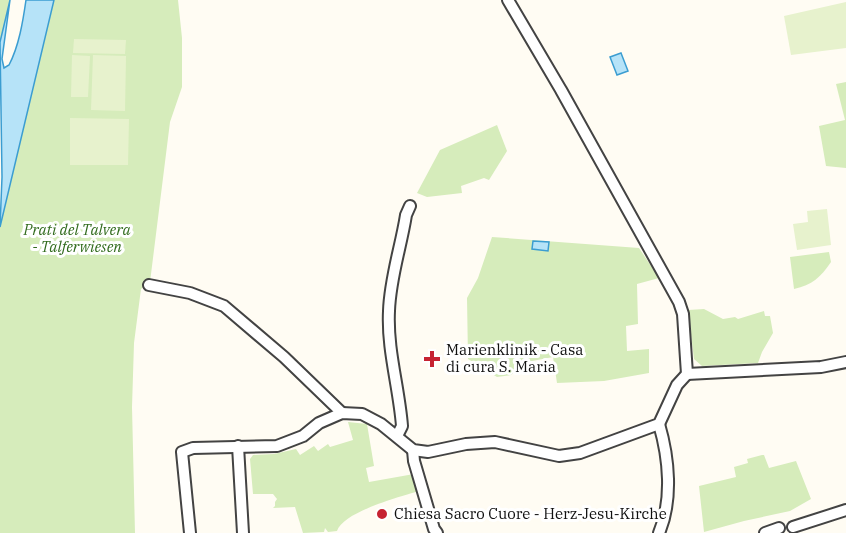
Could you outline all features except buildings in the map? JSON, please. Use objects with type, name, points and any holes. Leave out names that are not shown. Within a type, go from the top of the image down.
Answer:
[{"type":"street","points":[[508,0],[679,302],[683,314],[687,374]]},
{"type":"street","points":[[397,436],[402,426],[390,354],[389,310],[393,276],[410,206]]},
{"type":"street","points":[[149,285],[190,293],[224,306],[284,357],[337,415]]},
{"type":"street","points":[[659,533],[665,516],[668,490],[663,436],[659,424],[677,385],[687,374],[821,367],[846,362]]},
{"type":"street","points":[[190,533],[182,452],[193,448],[277,446],[290,442],[337,415],[362,414],[381,423],[413,450],[428,452],[466,444],[495,442],[559,456],[580,453],[659,424]]},
{"type":"street","points":[[238,446],[243,533]]},
{"type":"street","points":[[413,450],[414,461],[437,533]]},
{"type":"street","points":[[793,527],[846,510]]},
{"type":"street","points":[[765,533],[779,528]]},
{"type":"green space","points":[[0,0],[10,0],[0,42]]},
{"type":"green space","name":"Prati del Talvera - Talferwiesen","points":[[54,0],[178,0],[182,38],[182,87],[170,122],[150,282],[141,289],[134,343],[132,407],[135,533],[0,533],[0,227]]},
{"type":"green space","points":[[846,2],[846,48],[791,55],[784,16]]},
{"type":"green space","points":[[74,39],[126,40],[125,54],[73,53]]},
{"type":"green space","points":[[72,55],[90,56],[88,97],[71,97]]},
{"type":"green space","points":[[93,55],[126,56],[125,111],[91,110]]},
{"type":"green space","points":[[846,82],[846,168],[826,166],[819,126],[845,120],[836,84]]},
{"type":"green space","points":[[70,118],[129,119],[128,165],[70,165]]},
{"type":"green space","points":[[497,125],[507,151],[489,180],[484,178],[461,186],[462,193],[427,197],[417,193],[440,150]]},
{"type":"green space","points":[[827,209],[831,245],[797,250],[793,224],[808,222],[807,211]]},
{"type":"green space","points":[[492,237],[639,248],[659,278],[637,284],[638,324],[626,326],[627,351],[649,349],[649,373],[604,381],[557,383],[553,357],[527,362],[511,375],[497,377],[468,359],[467,298],[478,278]]},
{"type":"green space","points":[[829,252],[831,262],[824,272],[811,283],[794,289],[790,257]]},
{"type":"green space","points":[[704,309],[723,319],[735,317],[738,319],[764,311],[765,316],[770,316],[773,333],[758,363],[702,366],[694,359],[688,310]]},
{"type":"green space","points":[[348,422],[367,424],[374,466],[366,468],[369,482],[414,474],[419,491],[360,512],[341,524],[337,531],[328,532],[325,528],[324,532],[303,533],[295,507],[273,508],[277,499],[273,494],[253,494],[250,459],[253,455],[274,454],[296,449],[300,455],[314,446],[318,451],[328,444],[330,447],[353,440]]},
{"type":"green space","points":[[762,455],[769,468],[796,461],[811,499],[790,511],[704,532],[699,486],[736,477],[734,467],[748,463],[747,459]]},
{"type":"water","points":[[10,0],[2,59],[4,68],[9,65],[15,50],[26,0],[54,0],[0,227],[2,177],[0,42]]},
{"type":"water","points":[[621,53],[628,71],[617,75],[610,57]]},
{"type":"water","points":[[533,241],[549,242],[548,251],[532,249]]},
{"type":"place","name":"Marienklinik - Casa di cura S. Maria","points":[[432,359]]},
{"type":"place","name":"Chiesa Sacro Cuore - Herz-Jesu-Kirche","points":[[382,514]]}]
